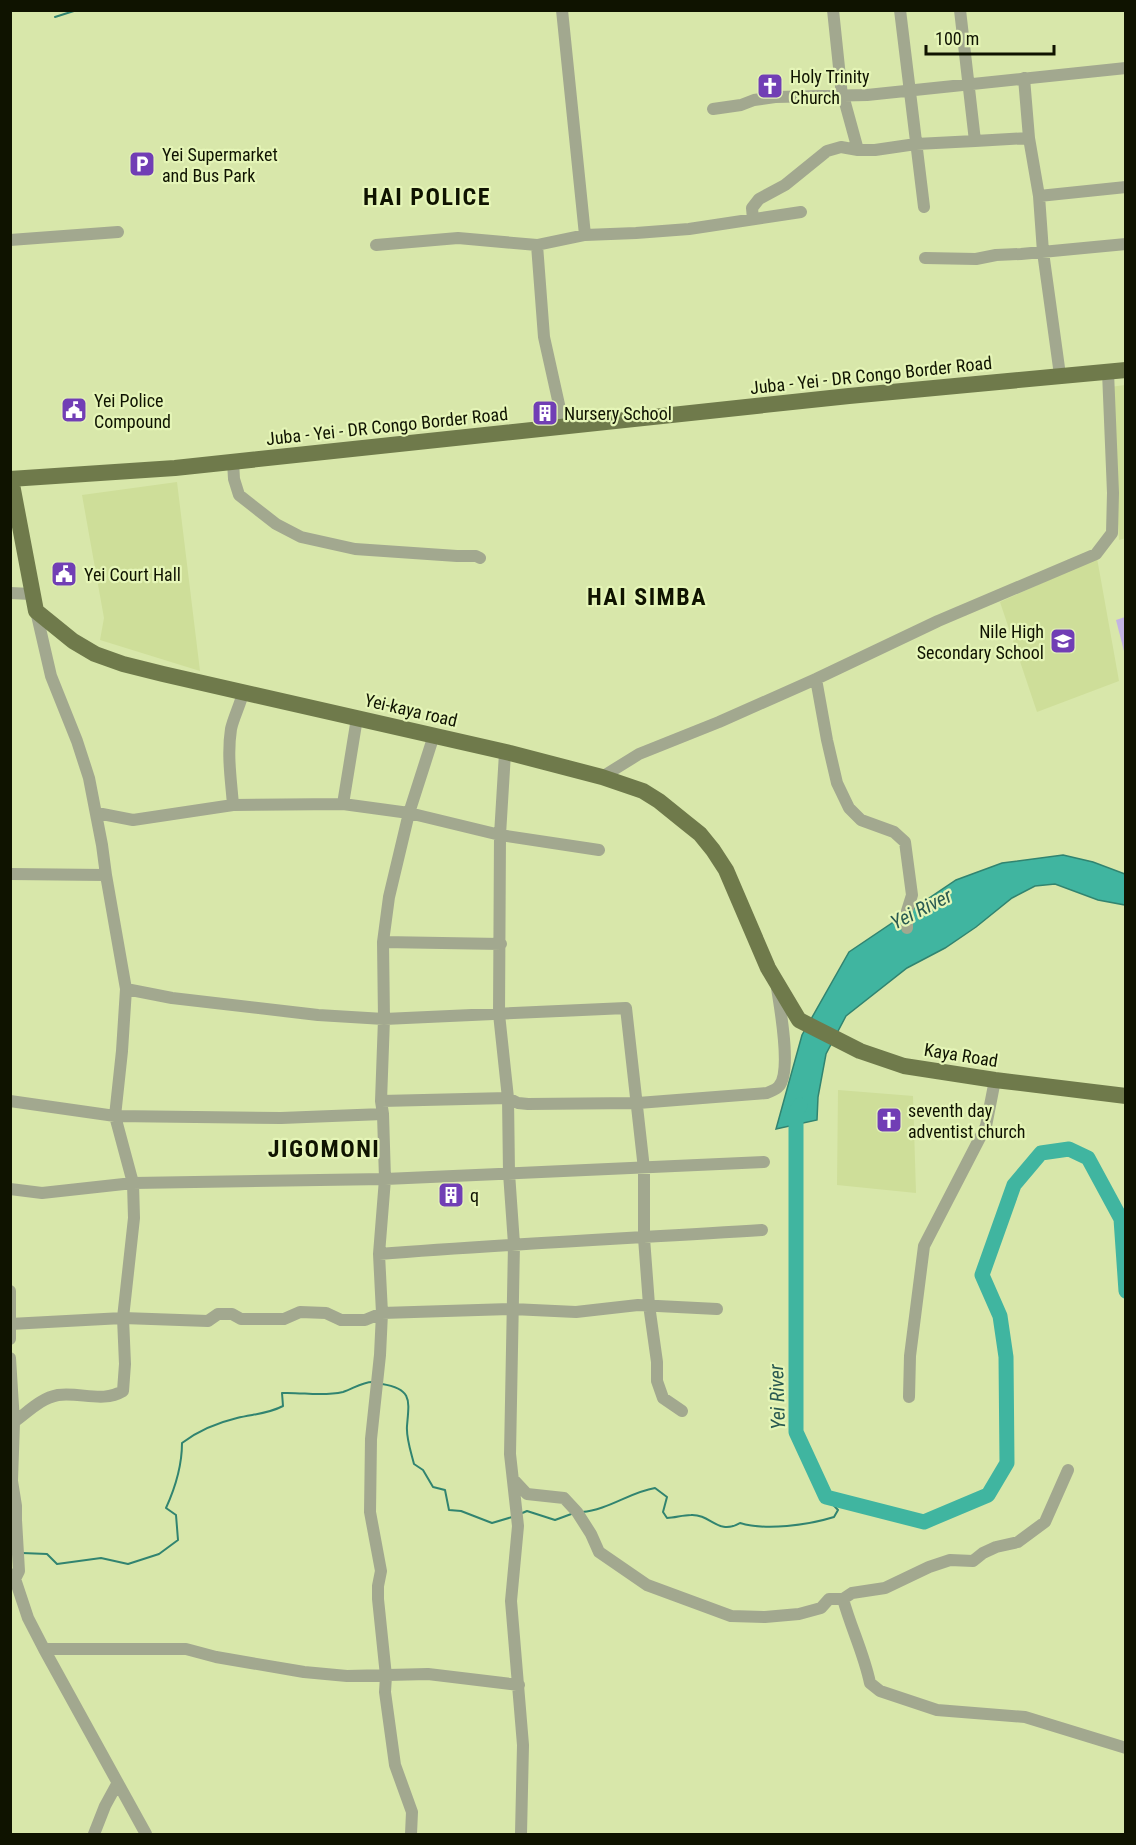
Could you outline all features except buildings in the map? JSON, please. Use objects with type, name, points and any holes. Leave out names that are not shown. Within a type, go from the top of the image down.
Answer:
[{"type":"main road","name":"Juba - Yei - DR Congo Border Road","points":[[11,479],[175,468],[837,397],[1125,370]]},
{"type":"main road","points":[[11,479],[36,611]]},
{"type":"main road","name":"Yei-kaya road","points":[[36,611],[73,641],[95,654],[123,664],[434,735],[602,777],[642,791],[659,801],[699,834],[726,870],[777,987],[799,1020]]},
{"type":"main road","name":"Kaya Road","points":[[799,1020],[848,1046],[904,1066],[1125,1096]]},
{"type":"street","points":[[562,10],[585,235]]},
{"type":"street","points":[[834,10],[842,96],[858,150]]},
{"type":"street","points":[[900,10],[924,207]]},
{"type":"street","points":[[960,10],[975,141]]},
{"type":"street","points":[[713,109],[775,97],[842,96],[1125,68]]},
{"type":"street","points":[[1024,78],[1029,138],[1039,196],[1043,252],[1060,375]]},
{"type":"street","points":[[753,219],[752,208],[759,199],[785,185],[827,151],[842,147],[875,150],[916,144],[1029,138]]},
{"type":"street","points":[[1039,196],[1125,187]]},
{"type":"street","points":[[376,245],[458,238],[537,245],[585,235],[646,232],[801,212]]},
{"type":"street","points":[[10,240],[118,232]]},
{"type":"street","points":[[925,258],[976,259],[996,255],[1125,244]]},
{"type":"street","points":[[537,245],[544,337],[564,427]]},
{"type":"street","points":[[602,777],[639,754],[816,679],[938,621],[1096,554],[1112,533],[1113,493],[1108,372]]},
{"type":"street","points":[[233,461],[234,478],[239,495],[276,524],[301,537],[356,549],[480,558]]},
{"type":"street","points":[[10,473],[11,479]]},
{"type":"street","points":[[10,593],[32,594]]},
{"type":"street","points":[[14,1422],[39,1402],[58,1395],[112,1397],[123,1391],[125,1364],[123,1318],[134,1218],[133,1183],[115,1116],[126,989],[97,813],[89,778],[51,676],[36,611]]},
{"type":"street","points":[[816,679],[837,783],[849,808],[861,820],[894,832],[904,842],[912,895],[907,911],[908,928]]},
{"type":"street","points":[[233,805],[229,759],[232,726],[243,693]]},
{"type":"street","points":[[343,804],[357,718]]},
{"type":"street","points":[[411,1834],[412,1812],[395,1765],[385,1692],[386,1676],[378,1599],[381,1571],[370,1512],[371,1439],[382,1313],[379,1254],[385,1179],[381,1101],[384,1019],[383,942],[389,897],[410,813],[434,735]]},
{"type":"street","points":[[505,753],[500,835],[499,1014],[508,1098],[509,1173],[514,1244],[510,1455],[517,1515],[511,1601],[523,1745],[521,1834]]},
{"type":"street","points":[[97,813],[133,820],[233,805],[343,804],[410,813],[500,835],[599,850]]},
{"type":"street","points":[[10,874],[106,875]]},
{"type":"street","points":[[383,942],[501,944]]},
{"type":"street","points":[[381,1101],[508,1098],[518,1103],[528,1104],[638,1103],[766,1093],[780,1085],[783,1076],[785,1045],[777,987]]},
{"type":"street","points":[[126,989],[172,998],[318,1016],[384,1019],[626,1008],[644,1169],[644,1238],[649,1305],[660,1392],[663,1398],[682,1411]]},
{"type":"street","points":[[909,1397],[910,1356],[924,1246],[986,1126],[995,1080]]},
{"type":"street","points":[[10,1101],[115,1116],[281,1118],[383,1114]]},
{"type":"street","points":[[10,1189],[42,1193],[133,1183],[385,1179],[764,1162]]},
{"type":"street","points":[[379,1254],[762,1230]]},
{"type":"street","points":[[10,1290],[10,1339]]},
{"type":"street","points":[[11,1324],[123,1318],[208,1321],[218,1314],[232,1314],[241,1319],[284,1319],[300,1312],[326,1312],[341,1320],[365,1320],[382,1313],[512,1310],[576,1312],[649,1305],[717,1309]]},
{"type":"street","points":[[10,1358],[14,1422],[13,1520],[19,1571],[13,1577],[28,1618],[44,1649],[146,1834]]},
{"type":"street","points":[[513,1479],[527,1494],[564,1498],[577,1512],[599,1552],[647,1585],[731,1616],[765,1617],[799,1614],[821,1608],[829,1599],[843,1599],[852,1593],[885,1588],[929,1567],[950,1560],[973,1561],[996,1547],[1018,1542],[1045,1522],[1068,1470]]},
{"type":"street","points":[[843,1599],[867,1665],[870,1683],[880,1691],[937,1710],[1025,1717],[1125,1748]]},
{"type":"street","points":[[44,1649],[186,1649],[216,1657],[304,1672],[347,1676],[428,1674],[519,1685]]},
{"type":"street","points":[[94,1834],[117,1784]]},
{"type":"shaded area","points":[[1125,385],[1126,538],[1119,540],[1110,387]]},
{"type":"shaded area","points":[[177,482],[200,671],[100,640],[104,618],[82,495]]},
{"type":"shaded area","name":"Nile High Secondary School","points":[[1097,558],[1119,681],[1037,712],[1000,602]]},
{"type":"shaded area","points":[[1126,617],[1125,655],[1116,620]]},
{"type":"shaded area","points":[[838,1090],[913,1096],[916,1193],[837,1185]]},
{"type":"water","points":[[1063,855],[1093,862],[1125,874],[1125,905],[1098,900],[1055,884],[1035,886],[1012,898],[945,948],[907,968],[846,1016],[826,1054],[818,1097],[817,1120],[776,1129],[802,1035],[849,952],[956,880],[1002,863]]},
{"type":"waterway","points":[[55,17],[77,10]]},
{"type":"waterway","name":"Yei River","points":[[800,1105],[796,1112],[796,1432],[826,1497],[924,1522],[988,1495],[1007,1463],[1006,1357],[1000,1316],[982,1275],[1014,1185],[1041,1153],[1069,1149],[1088,1158],[1121,1219],[1126,1291]]},
{"type":"waterway","points":[[22,1553],[47,1554],[57,1564],[101,1558],[128,1564],[159,1554],[178,1540],[176,1515],[166,1508],[178,1476],[182,1443],[215,1425],[277,1409],[283,1406],[282,1393],[335,1393],[374,1382]]},
{"type":"waterway","points":[[382,1384],[399,1389],[407,1398],[407,1435],[414,1464],[423,1470],[433,1487],[445,1490],[449,1510],[461,1511],[492,1523],[512,1517]]},
{"type":"waterway","points":[[582,1512],[592,1511],[655,1488],[667,1497],[663,1512],[667,1518],[698,1516],[726,1527],[740,1523],[762,1527],[787,1526],[834,1517],[838,1510],[826,1497]]},
{"type":"waterway","points":[[520,1514],[527,1511],[555,1520],[574,1513]]},
{"type":"place","name":"Holy Trinity Church","points":[[770,86]]},
{"type":"place","name":"Yei Supermarket and Bus Park","points":[[142,164]]},
{"type":"place","name":"Yei Police Compound","points":[[74,410]]},
{"type":"place","name":"Nursery School","points":[[545,413]]},
{"type":"place","name":"Yei Court Hall","points":[[64,574]]},
{"type":"place","name":"Nile High Secondary School","points":[[1063,641]]},
{"type":"place","name":"seventh day adventist church","points":[[889,1120]]},
{"type":"place","name":"q","points":[[451,1195]]},
{"type":"district","name":"HAI POLICE","points":[[427,197]]},
{"type":"district","name":"HAI SIMBA","points":[[647,597]]},
{"type":"district","name":"JIGOMONI","points":[[324,1149]]}]
